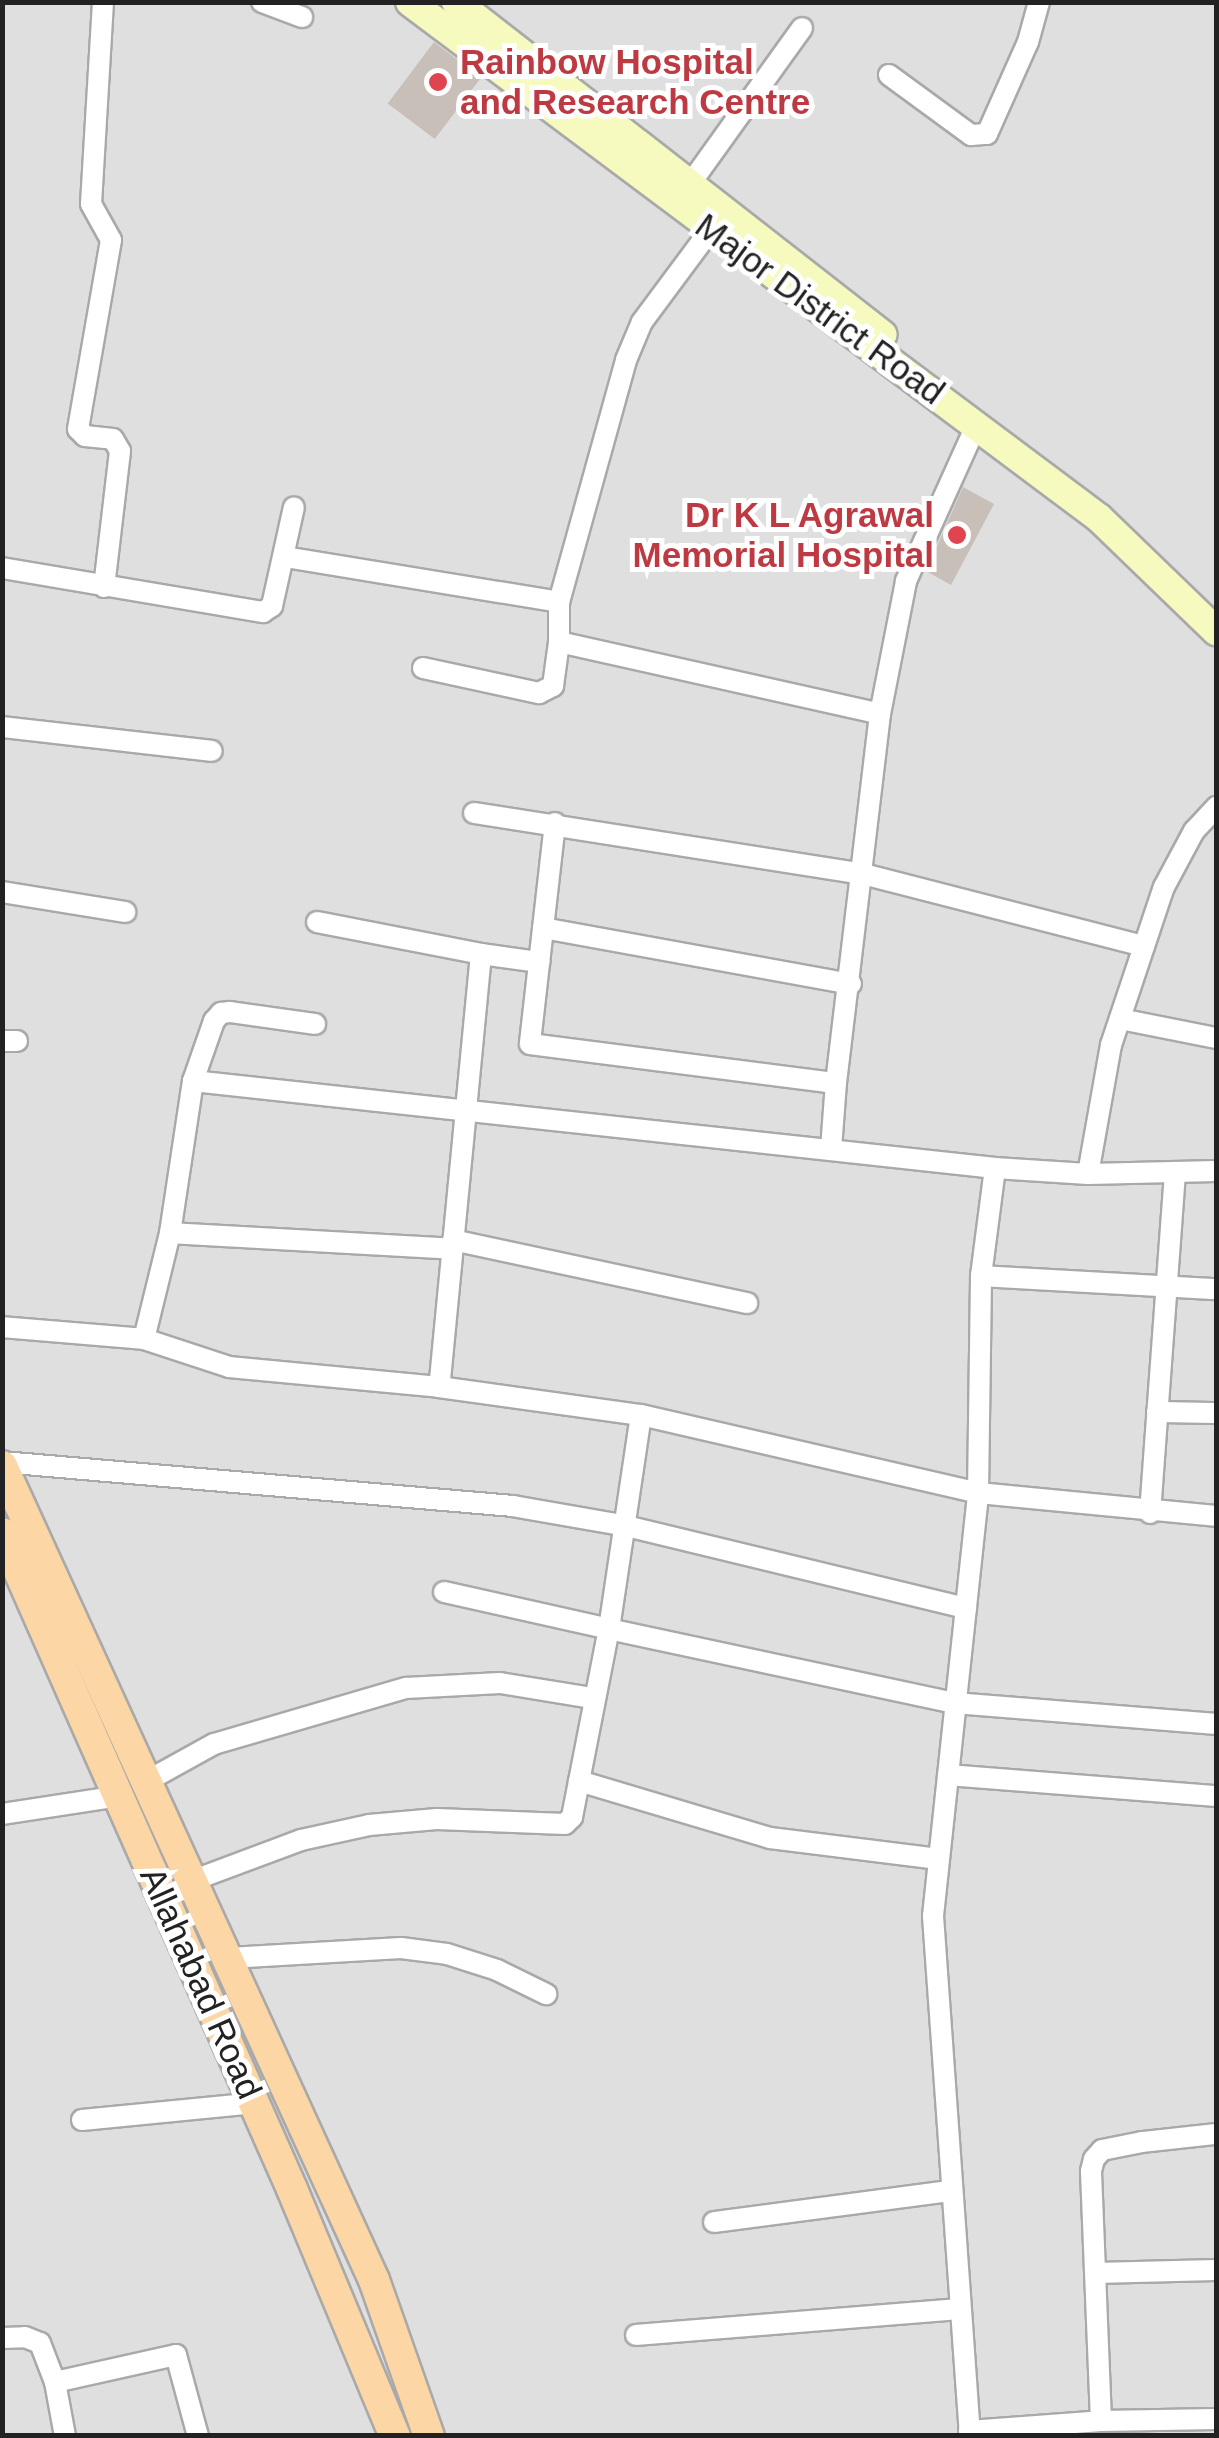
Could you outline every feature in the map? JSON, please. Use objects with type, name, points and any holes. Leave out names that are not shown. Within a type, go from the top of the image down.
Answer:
[{"type":"main road","points":[[3,1469],[149,1780],[374,2280],[429,2436]]},
{"type":"main road","name":"Allahabad Road","points":[[2,1533],[254,2104],[395,2436]]},
{"type":"street","points":[[103,2],[91,204],[111,240],[78,429],[85,436],[113,440],[120,451],[104,587]]},
{"type":"street","points":[[262,2],[302,17]]},
{"type":"street","name":"Major District Road","points":[[410,2],[1100,518],[1216,632]]},
{"type":"street","points":[[888,75],[972,135],[988,134],[1028,42],[1039,2]]},
{"type":"street","points":[[460,4],[1089,497],[1216,616]]},
{"type":"street","points":[[690,184],[802,28]]},
{"type":"street","points":[[423,668],[539,694],[552,686],[560,602],[626,360],[642,322],[711,229]]},
{"type":"street","points":[[831,1149],[880,714],[906,581],[977,424]]},
{"type":"street","points":[[2,568],[263,612],[272,606],[294,507]]},
{"type":"street","points":[[285,557],[560,602]]},
{"type":"street","points":[[559,642],[880,714]]},
{"type":"street","points":[[2,727],[212,751]]},
{"type":"street","points":[[1088,1174],[1111,1045],[1164,887],[1194,831],[1216,808]]},
{"type":"street","points":[[474,813],[863,874],[1144,946]]},
{"type":"street","points":[[555,823],[530,1044],[836,1083]]},
{"type":"street","points":[[2,892],[125,912]]},
{"type":"street","points":[[316,922],[539,962]]},
{"type":"street","points":[[543,928],[850,984]]},
{"type":"street","points":[[439,1388],[481,954]]},
{"type":"street","points":[[144,1339],[170,1233],[194,1082],[222,1012],[315,1024]]},
{"type":"street","points":[[1120,1019],[1216,1038]]},
{"type":"street","points":[[194,1082],[465,1108],[994,1168],[1088,1174],[1216,1171]]},
{"type":"street","points":[[994,1168],[981,1276],[978,1493],[933,1916],[970,2433],[1101,2421],[1216,2419]]},
{"type":"street","points":[[1150,1513],[1175,1172]]},
{"type":"street","points":[[170,1233],[452,1244],[747,1303]]},
{"type":"street","points":[[981,1276],[1216,1289]]},
{"type":"street","points":[[2,1327],[144,1339],[228,1367],[439,1388],[641,1415],[978,1493],[1150,1513],[1216,1516]]},
{"type":"street","points":[[1158,1412],[1216,1413]]},
{"type":"street","points":[[194,1880],[301,1840],[369,1825],[438,1819],[556,1827],[572,1817],[609,1629],[641,1415]]},
{"type":"street","points":[[3,1469],[494,1504],[622,1526],[966,1608]]},
{"type":"street","points":[[444,1592],[955,1703],[1216,1724]]},
{"type":"street","points":[[149,1780],[214,1744],[406,1688],[500,1684],[593,1698]]},
{"type":"street","points":[[948,1775],[1216,1796]]},
{"type":"street","points":[[578,1781],[770,1838],[940,1859]]},
{"type":"street","points":[[2,1814],[119,1796]]},
{"type":"street","points":[[229,1958],[402,1948],[463,1960],[546,1994]]},
{"type":"street","points":[[82,2120],[254,2104]]},
{"type":"street","points":[[1101,2421],[1094,2159],[1102,2150],[1216,2134]]},
{"type":"street","points":[[714,2222],[951,2191]]},
{"type":"street","points":[[1095,2273],[1216,2270]]},
{"type":"street","points":[[636,2336],[959,2309]]},
{"type":"street","points":[[2,2338],[25,2337],[40,2343],[56,2382],[65,2436]]},
{"type":"street","points":[[56,2382],[176,2355],[198,2436]]},
{"type":"shaded area","points":[[3,3],[1216,3],[1216,2435],[3,2435]]},
{"type":"building","points":[[434,42],[481,78],[435,139],[388,103]]},
{"type":"building","points":[[963,487],[994,504],[951,585],[926,571]]},
{"type":"place","name":"Rainbow Hospital and Research Centre","points":[[438,82]]},
{"type":"place","name":"Dr K L Agrawal Memorial Hospital","points":[[957,535]]}]
